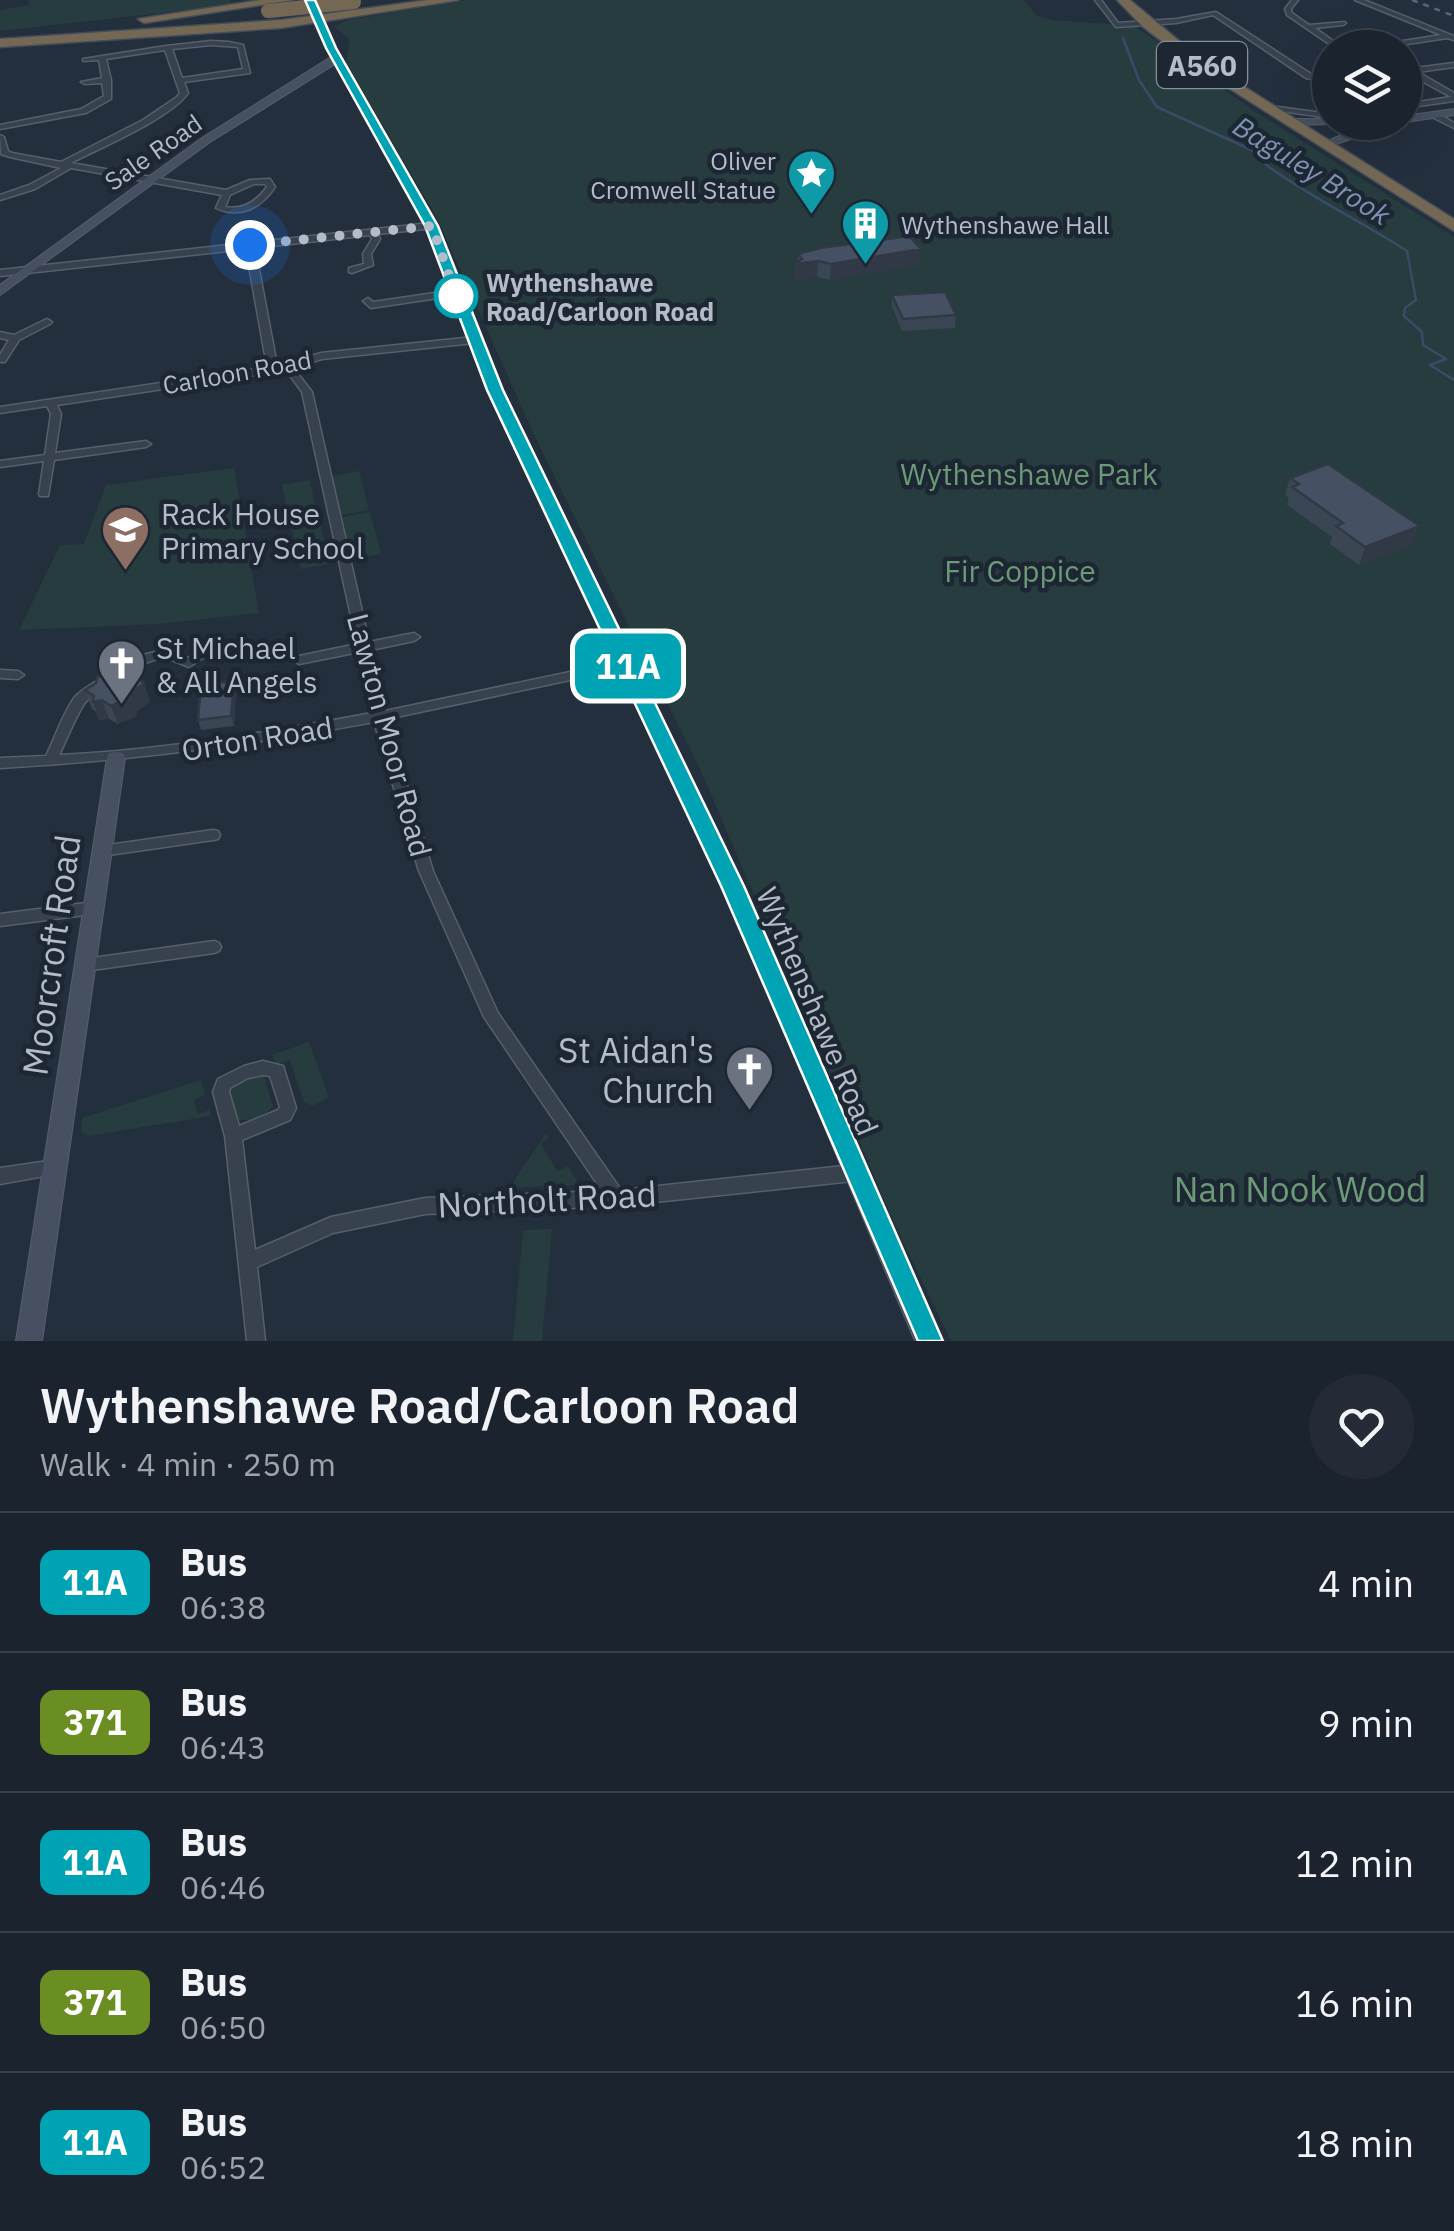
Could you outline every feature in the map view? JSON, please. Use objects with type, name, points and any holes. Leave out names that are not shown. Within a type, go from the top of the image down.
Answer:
[{"type":"highway","points":[[29,37],[287,0]]},
{"type":"highway","points":[[0,40],[412,0]]},
{"type":"highway","points":[[29,37],[294,23],[326,30],[344,18],[452,0]]},
{"type":"highway","name":"A560","points":[[1123,0],[1146,24],[1324,145],[1454,226]]},
{"type":"main road","name":"Wythenshawe Road","points":[[313,0],[337,58],[432,226],[474,340],[733,886],[928,1341]]},
{"type":"main road","name":"Sale Road","points":[[0,290],[150,181],[337,58]]},
{"type":"main road","points":[[1422,117],[1454,112]]},
{"type":"main road","points":[[1285,115],[1312,119]]},
{"type":"main road","points":[[1324,145],[1341,140]]},
{"type":"main road","name":"Moorcroft Road","points":[[29,1341],[116,758]]},
{"type":"street","points":[[1295,0],[1288,12],[1312,31]]},
{"type":"street","points":[[1358,0],[1451,37]]},
{"type":"street","points":[[1098,1],[1116,25],[1146,24],[1214,9],[1312,77]]},
{"type":"street","points":[[1306,27],[1344,23]]},
{"type":"street","points":[[1422,41],[1451,37]]},
{"type":"street","points":[[85,60],[233,43],[241,46],[248,71],[179,81]]},
{"type":"street","points":[[0,198],[32,187],[164,111],[184,94],[168,49]]},
{"type":"street","points":[[0,127],[83,111],[108,98],[102,57]]},
{"type":"street","points":[[1422,69],[1454,65]]},
{"type":"street","points":[[1422,79],[1454,98]]},
{"type":"street","points":[[85,82],[107,80]]},
{"type":"street","points":[[1422,103],[1454,98]]},
{"type":"street","points":[[1434,115],[1454,126]]},
{"type":"street","points":[[1,142],[10,155],[63,167],[227,193],[258,181],[267,181],[272,187],[258,204],[234,212],[220,208],[227,193]]},
{"type":"street","points":[[0,273],[432,226]]},
{"type":"street","points":[[352,270],[369,265],[367,254],[376,239],[372,232]]},
{"type":"street","name":"Lawton Moor Road","points":[[250,245],[271,362],[302,381],[307,392],[380,718],[426,871],[492,1017],[617,1198]]},
{"type":"street","points":[[370,306],[455,293]]},
{"type":"street","points":[[2,360],[15,338],[47,322]]},
{"type":"street","points":[[0,335],[15,338]]},
{"type":"street","name":"Carloon Road","points":[[0,410],[281,368],[321,356],[474,340]]},
{"type":"street","points":[[44,494],[56,414],[51,403]]},
{"type":"street","points":[[0,464],[146,444]]},
{"type":"street","points":[[299,660],[414,637]]},
{"type":"street","points":[[50,761],[79,701],[88,692],[152,654],[169,654],[189,663],[203,654]]},
{"type":"street","name":"Orton Road","points":[[0,763],[116,758],[250,742],[627,664]]},
{"type":"street","points":[[0,674],[18,675]]},
{"type":"street","points":[[102,850],[213,836]]},
{"type":"street","points":[[0,920],[93,908]]},
{"type":"street","points":[[85,965],[214,947]]},
{"type":"street","points":[[233,1136],[284,1115],[288,1108],[277,1072],[266,1066],[249,1070],[224,1084],[221,1092],[233,1136],[256,1341]]},
{"type":"street","points":[[0,1176],[55,1168]]},
{"type":"street","name":"Northolt Road","points":[[250,1261],[360,1216],[425,1206],[617,1198],[853,1173]]},
{"type":"green space","points":[[28,0],[230,0],[232,5],[0,31],[0,10],[30,5]]},
{"type":"green space","name":"Wythenshawe Park","points":[[467,0],[1024,0],[1036,15],[1052,20],[1135,26],[1253,110],[1454,237],[1454,1341],[951,1341],[896,1227],[701,771],[537,441],[438,220],[346,63],[350,40],[334,26],[349,20]]},
{"type":"green space","name":"Rack House Primary School","points":[[234,468],[259,613],[159,624],[19,630],[60,545],[84,544],[106,485]]},
{"type":"green space","points":[[359,471],[369,510],[341,515],[332,476]]},
{"type":"green space","points":[[310,480],[318,519],[290,524],[282,485]]},
{"type":"green space","points":[[370,512],[381,554],[352,559],[342,517]]},
{"type":"green space","points":[[320,522],[329,564],[300,569],[291,527]]},
{"type":"green space","points":[[309,1042],[329,1097],[313,1106],[304,1102],[290,1060],[277,1064],[272,1055]]},
{"type":"green space","points":[[251,1075],[264,1076],[273,1107],[257,1120],[235,1120],[227,1088]]},
{"type":"green space","points":[[201,1080],[205,1095],[194,1100],[198,1114],[210,1110],[211,1116],[88,1136],[81,1132],[82,1118]]},
{"type":"green space","points":[[546,1133],[549,1138],[541,1144],[557,1171],[568,1166],[579,1185],[509,1188]]},
{"type":"green space","points":[[552,1229],[542,1341],[513,1341],[523,1230]]},
{"type":"building","points":[[909,236],[921,249],[831,264],[794,264],[802,259],[798,254],[820,248]]},
{"type":"building","points":[[945,292],[956,315],[903,319],[892,295]]},
{"type":"building","points":[[1328,464],[1420,526],[1365,547],[1336,526],[1343,523],[1292,487],[1299,484],[1290,478]]},
{"type":"building","points":[[118,669],[134,673],[144,684],[131,692],[131,697],[111,706],[102,700],[93,702],[94,696],[85,690],[96,683],[97,677]]},
{"type":"building","points":[[234,681],[231,716],[198,720],[201,685]]},
{"type":"waterway","name":"Baguley Brook","points":[[1123,38],[1139,80],[1157,107],[1254,151],[1282,176],[1407,251],[1416,300],[1405,308],[1404,316],[1422,332],[1423,345],[1446,359],[1430,365],[1454,380]]},
{"type":"railway","points":[[1412,0],[1454,16]]},
{"type":"bus line","name":"11A","points":[[310,0],[331,48],[432,226],[495,390],[733,886],[928,1341]]},
{"type":"place","name":"Oliver Cromwell Statue","points":[[811,216]]},
{"type":"place","name":"Wythenshawe Hall","points":[[866,266]]},
{"type":"place","name":"Wythenshawe Road/Carloon Road","points":[[456,296]]},
{"type":"place","name":"Rack House Primary School","points":[[126,572]]},
{"type":"place","name":"St Michael & All Angels","points":[[121,706]]},
{"type":"place","name":"St Aidan's Church","points":[[749,1112]]},
{"type":"route","points":[[250,245],[432,226],[456,296]]},
{"type":"park label","name":"Fir Coppice","points":[[1020,570]]},
{"type":"park label","name":"Nan Nook Wood","points":[[1300,1189]]}]
